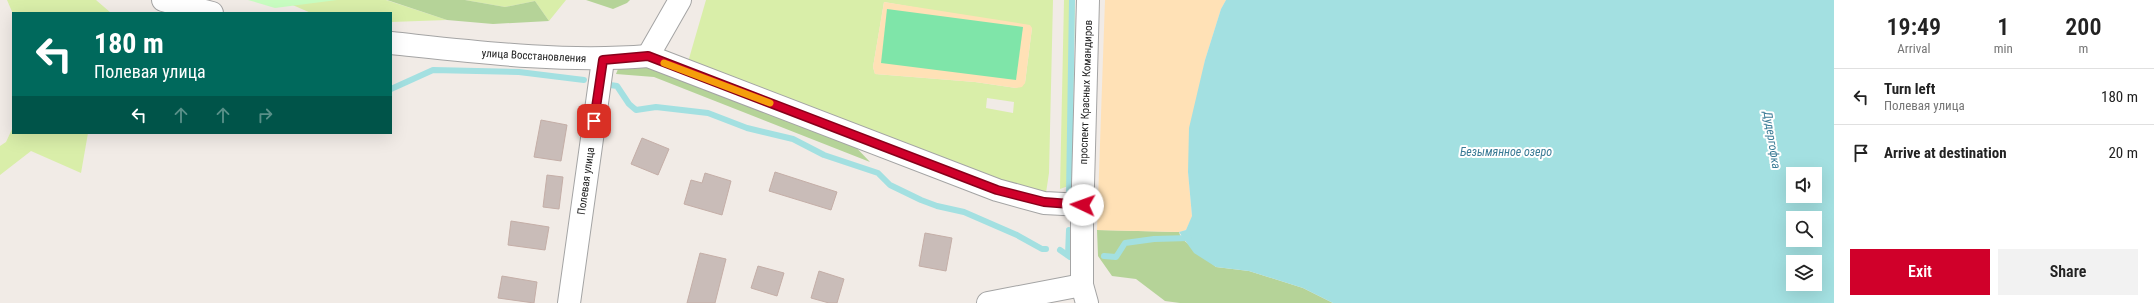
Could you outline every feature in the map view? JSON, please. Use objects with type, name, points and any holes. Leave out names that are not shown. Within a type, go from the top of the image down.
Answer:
[{"type":"street","points":[[163,0],[208,12]]},
{"type":"street","points":[[648,56],[680,0]]},
{"type":"street","name":"проспект Красных Командиров","points":[[1085,294],[1083,205],[1088,0]]},
{"type":"street","name":"улица Восстановления","points":[[392,43],[469,52],[603,60],[648,56],[997,190],[1044,202],[1083,205]]},
{"type":"street","name":"Полевая улица","points":[[569,303],[603,60]]},
{"type":"street","points":[[988,303],[1085,294]]},
{"type":"green space","points":[[7,0],[96,0],[110,12],[12,12]]},
{"type":"green space","points":[[248,0],[337,0],[275,8]]},
{"type":"green space","points":[[281,0],[386,0],[447,20],[392,22],[392,12],[309,12]]},
{"type":"green space","points":[[387,0],[465,0],[505,7],[535,1],[549,21],[493,24],[447,20]]},
{"type":"green space","points":[[465,0],[566,0],[549,21],[535,1],[505,7]]},
{"type":"green space","points":[[586,0],[630,0],[627,3],[613,9]]},
{"type":"green space","points":[[706,0],[1053,0],[1049,173],[1046,193],[983,175],[688,62]],"holes":[[[884,2],[1032,28],[1025,83],[1016,88],[975,82],[875,74],[873,67]],[[987,98],[1014,102],[1013,113],[986,108]]]},
{"type":"green space","points":[[1064,0],[1075,0],[1071,185],[1060,189]]},
{"type":"green space","points":[[887,9],[1023,27],[1016,80],[881,63]]},
{"type":"green space","points":[[645,63],[848,139],[870,162],[654,77],[616,74],[618,69]]},
{"type":"green space","points":[[12,129],[12,134],[88,134],[81,173],[31,151],[0,175],[0,146],[6,142]]},
{"type":"green space","points":[[1097,230],[1179,232],[1181,238],[1216,267],[1249,271],[1303,288],[1333,303],[1180,303],[1165,301],[1136,279],[1112,276],[1098,256]]},
{"type":"sand","points":[[1105,0],[1226,0],[1221,9],[1205,60],[1188,172],[1192,217],[1186,230],[1179,232],[1097,230]]},
{"type":"sand","points":[[884,2],[1030,25],[1032,28],[1025,83],[1022,87],[1016,88],[975,82],[875,74],[873,67]]},
{"type":"water","name":"Безымянное озеро","points":[[1226,0],[1834,0],[1834,303],[1333,303],[1303,288],[1249,271],[1216,267],[1194,253],[1179,232],[1186,230],[1192,216],[1188,172],[1189,128],[1205,60],[1221,9]]},
{"type":"building","points":[[541,120],[567,125],[561,161],[534,157]]},
{"type":"building","points":[[642,138],[669,149],[658,175],[631,164]]},
{"type":"building","points":[[775,172],[837,192],[831,210],[769,191]]},
{"type":"building","points":[[705,173],[731,181],[722,215],[684,204],[691,180],[702,183]]},
{"type":"building","points":[[547,175],[563,177],[559,209],[543,207]]},
{"type":"building","points":[[511,221],[549,227],[545,250],[508,245]]},
{"type":"building","points":[[925,233],[952,238],[946,271],[919,266]]},
{"type":"building","points":[[700,253],[726,259],[715,303],[687,303]]},
{"type":"building","points":[[758,266],[784,273],[777,296],[751,288]]},
{"type":"building","points":[[819,271],[844,279],[837,303],[829,303],[811,298]]},
{"type":"building","points":[[502,276],[537,282],[534,303],[498,298]]},
{"type":"waterway","points":[[1069,195],[1072,0]]},
{"type":"waterway","points":[[392,89],[433,70],[519,72],[584,80]]},
{"type":"waterway","points":[[610,85],[617,86],[629,104],[636,110],[656,107],[708,113],[747,128],[793,139],[824,155],[878,173],[890,185],[921,200],[937,206],[964,212],[1017,235],[1042,249],[1046,249]]},
{"type":"waterway","points":[[1068,255],[1069,230]]},
{"type":"waterway","points":[[1104,256],[1116,257],[1125,243],[1154,239],[1189,238]]},
{"type":"waterway","points":[[1060,250],[1070,257]]},
{"type":"slow traffic","points":[[664,63],[770,103]]},
{"type":"route","points":[[594,121],[603,60],[648,56],[997,190],[1055,204],[1083,205]]},
{"type":"water label","name":"Дудергофка","points":[[1772,140]]}]
